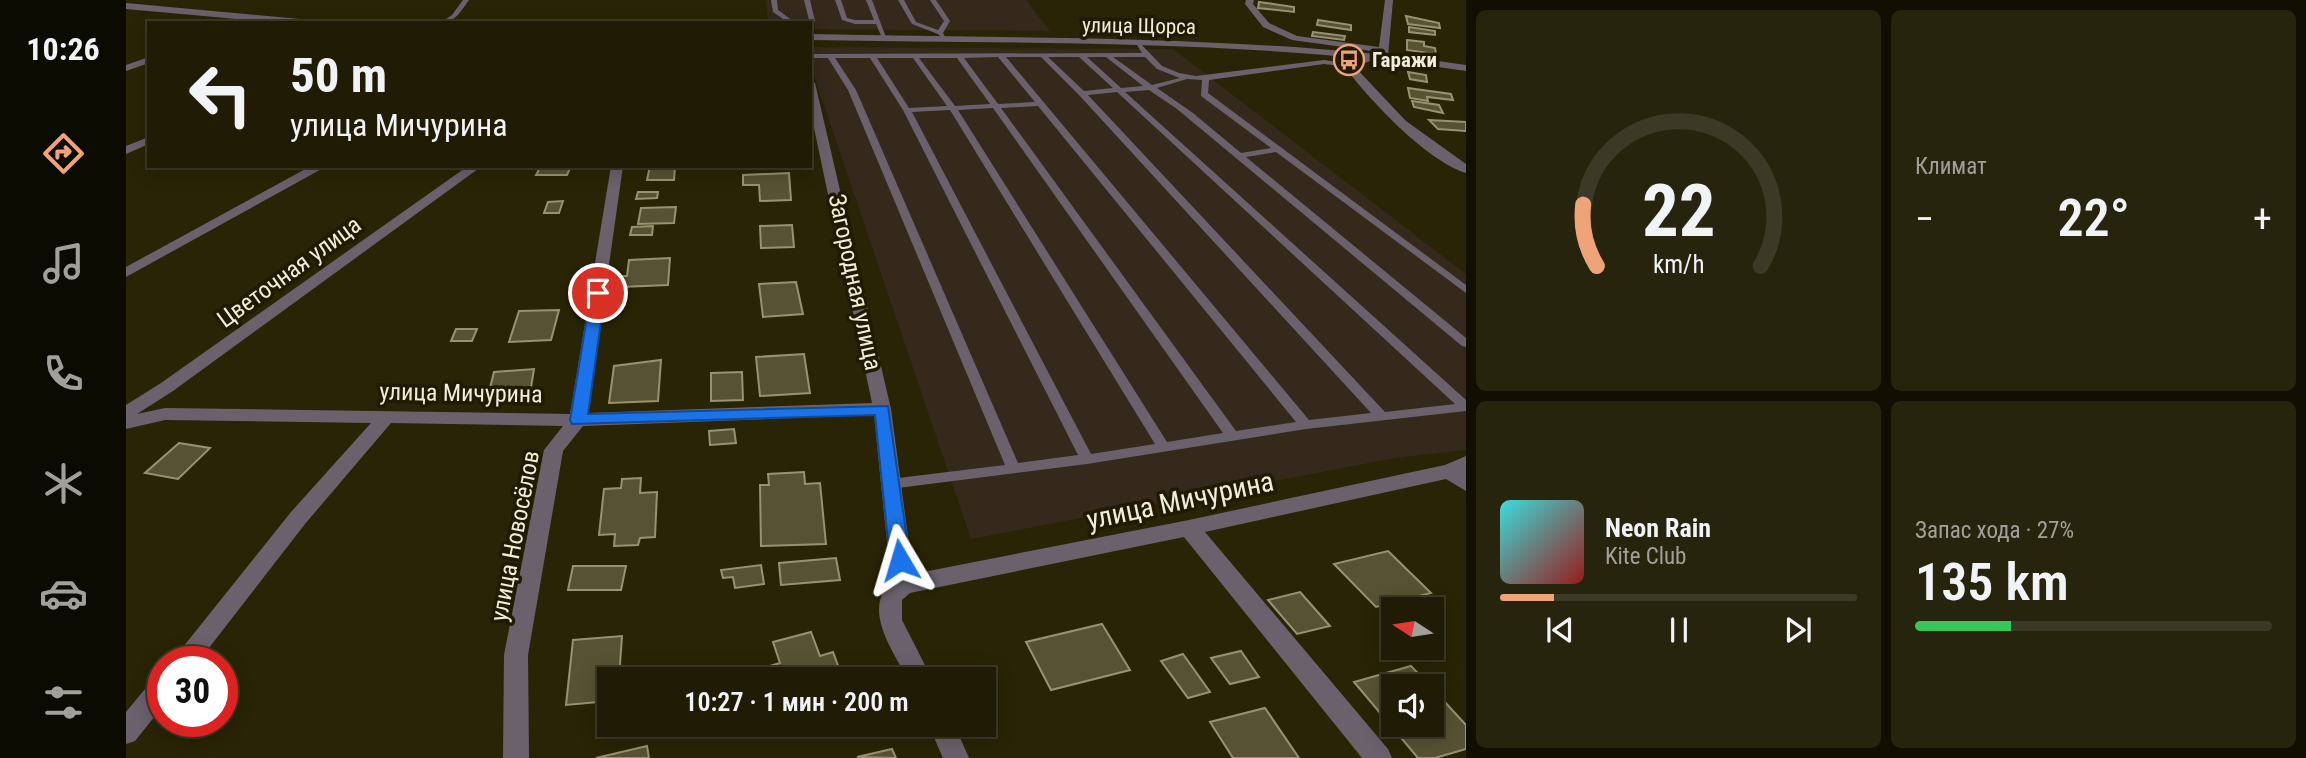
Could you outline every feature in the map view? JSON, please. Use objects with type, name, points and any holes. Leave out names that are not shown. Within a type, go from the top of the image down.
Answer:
[{"type":"street","points":[[1251,0],[1249,4],[1266,25],[1295,38],[1383,53]]},
{"type":"street","points":[[1383,53],[1389,0]]},
{"type":"street","points":[[126,6],[287,21]]},
{"type":"street","points":[[258,21],[263,19]]},
{"type":"street","name":"улица Щорса","points":[[812,37],[1274,47],[1383,53],[1466,68]]},
{"type":"street","points":[[1383,53],[1348,65],[1388,111],[1449,159],[1466,169]]},
{"type":"street","points":[[126,68],[147,61]]},
{"type":"street","name":"Загородная улица","points":[[812,92],[882,410],[903,585]]},
{"type":"street","points":[[126,150],[147,141]]},
{"type":"street","points":[[126,273],[317,168]]},
{"type":"street","name":"Цветочная улица","points":[[126,414],[473,168]]},
{"type":"street","name":"улица Новосёлов","points":[[516,758],[516,655],[554,450],[578,420],[617,168]]},
{"type":"street","points":[[165,414],[167,387]]},
{"type":"street","name":"улица Мичурина","points":[[126,423],[165,414],[578,420],[882,410]]},
{"type":"street","points":[[196,646],[298,518],[384,419]]},
{"type":"street","name":"улица Мичурина","points":[[903,585],[1460,473]]},
{"type":"street","points":[[1189,528],[1379,758]]},
{"type":"street","points":[[903,585],[891,597],[890,620],[914,667]]},
{"type":"street","points":[[126,732],[147,706]]},
{"type":"street","points":[[947,737],[956,758]]},
{"type":"lane","points":[[446,21],[454,16],[466,0]]},
{"type":"lane","points":[[774,0],[775,11],[790,21]]},
{"type":"lane","points":[[807,0],[810,21]]},
{"type":"lane","points":[[838,0],[844,19],[877,22]]},
{"type":"lane","points":[[869,0],[886,39]]},
{"type":"lane","points":[[901,0],[914,23],[940,33],[947,41]]},
{"type":"lane","points":[[933,0],[947,21],[940,33]]},
{"type":"lane","points":[[1140,45],[1160,69],[1185,79]]},
{"type":"lane","points":[[830,55],[852,90],[1013,468]]},
{"type":"lane","points":[[872,55],[907,110],[1087,459]]},
{"type":"lane","points":[[914,55],[951,107],[1164,449]]},
{"type":"lane","points":[[959,55],[1233,438]]},
{"type":"lane","points":[[1000,55],[1306,425]]},
{"type":"lane","points":[[1043,55],[1082,93],[1381,416]]},
{"type":"lane","points":[[1081,55],[1466,407]]},
{"type":"lane","points":[[812,56],[1146,55]]},
{"type":"lane","points":[[1109,57],[1134,78],[1153,87],[1240,156],[1466,344]]},
{"type":"lane","points":[[1082,93],[1153,87],[1185,79],[1324,62],[1348,65]]},
{"type":"lane","points":[[1206,78],[1204,94],[1275,150],[1299,163],[1466,290]]},
{"type":"lane","points":[[907,110],[1042,104]]},
{"type":"lane","points":[[1240,156],[1275,150]]},
{"type":"lane","points":[[890,484],[1164,449],[1306,425],[1466,407]]},
{"type":"shaded area","points":[[766,0],[1026,0],[1050,31],[812,29],[812,21],[768,21]]},
{"type":"shaded area","points":[[812,47],[1173,49],[1466,274],[1466,450],[1395,458],[971,539],[812,70]]},
{"type":"building","points":[[1259,2],[1294,7],[1294,12],[1258,8]]},
{"type":"building","points":[[1406,16],[1439,23],[1440,28],[1408,24]]},
{"type":"building","points":[[1318,20],[1351,25],[1351,30],[1317,25]]},
{"type":"building","points":[[1409,27],[1435,31],[1435,35],[1409,32]]},
{"type":"building","points":[[1313,32],[1345,36],[1344,40],[1312,36]]},
{"type":"building","points":[[1407,40],[1424,42],[1424,46],[1435,48],[1436,54],[1407,50]]},
{"type":"building","points":[[1408,72],[1426,75],[1427,82],[1410,79]]},
{"type":"building","points":[[1408,88],[1451,94],[1453,100],[1427,97],[1428,101],[1410,98]]},
{"type":"building","points":[[1412,101],[1439,105],[1443,113],[1414,107]]},
{"type":"building","points":[[1429,120],[1466,122],[1466,131],[1438,129]]},
{"type":"building","points":[[540,168],[570,168],[567,175],[536,175]]},
{"type":"building","points":[[650,168],[675,168],[674,180],[647,180]]},
{"type":"building","points":[[789,173],[791,200],[760,201],[759,185],[743,185],[743,175]]},
{"type":"building","points":[[638,192],[658,192],[657,198],[636,199]]},
{"type":"building","points":[[563,201],[559,213],[544,213],[548,202]]},
{"type":"building","points":[[676,207],[674,223],[638,224],[641,208]]},
{"type":"building","points":[[792,225],[794,247],[761,248],[760,226]]},
{"type":"building","points":[[653,226],[652,235],[630,235],[632,227]]},
{"type":"building","points":[[670,258],[668,285],[621,287],[622,276],[627,276],[629,260]]},
{"type":"building","points":[[796,282],[803,314],[763,317],[759,284]]},
{"type":"building","points":[[559,310],[551,340],[509,342],[519,311]]},
{"type":"building","points":[[456,329],[477,329],[472,341],[451,341]]},
{"type":"building","points":[[804,354],[810,393],[760,396],[756,357]]},
{"type":"building","points":[[661,360],[658,401],[609,403],[614,366]]},
{"type":"building","points":[[534,369],[530,393],[488,396],[494,372]]},
{"type":"building","points":[[742,372],[743,400],[711,401],[711,373]]},
{"type":"building","points":[[734,429],[736,443],[710,445],[709,431]]},
{"type":"building","points":[[179,443],[210,448],[178,479],[145,473]]},
{"type":"building","points":[[804,472],[805,484],[820,483],[826,544],[761,546],[760,485],[769,485],[768,474]]},
{"type":"building","points":[[641,478],[640,493],[657,492],[655,537],[640,538],[638,545],[614,546],[615,534],[599,535],[604,489],[621,488],[622,479]]},
{"type":"building","points":[[1388,551],[1431,593],[1415,597],[1381,597],[1381,606],[1376,607],[1334,564]]},
{"type":"building","points":[[836,558],[840,580],[781,585],[779,563]]},
{"type":"building","points":[[761,565],[764,584],[735,588],[733,577],[723,578],[721,570]]},
{"type":"building","points":[[573,566],[626,566],[621,590],[568,590]]},
{"type":"building","points":[[1300,592],[1330,626],[1297,634],[1268,600]]},
{"type":"building","points":[[1102,624],[1130,670],[1051,690],[1026,642]]},
{"type":"building","points":[[811,632],[820,656],[833,652],[839,667],[770,667],[780,663],[773,642]]},
{"type":"building","points":[[622,636],[620,667],[597,667],[597,702],[566,705],[573,640]]},
{"type":"building","points":[[1241,651],[1259,677],[1230,684],[1211,658]]},
{"type":"building","points":[[1183,654],[1210,692],[1188,698],[1161,661]]},
{"type":"building","points":[[1411,666],[1419,674],[1382,674]]},
{"type":"building","points":[[1381,674],[1381,714],[1354,682]]},
{"type":"building","points":[[1444,701],[1466,725],[1466,749],[1435,758],[1418,758],[1400,737],[1444,737]]},
{"type":"building","points":[[1265,708],[1299,758],[1233,758],[1210,722]]},
{"type":"building","points":[[647,746],[649,758],[596,758]]},
{"type":"building","points":[[892,749],[896,758],[857,757]]},
{"type":"place","name":"Гаражи","points":[[1349,60]]},
{"type":"route","points":[[598,293],[578,420],[882,410],[900,560]]}]
